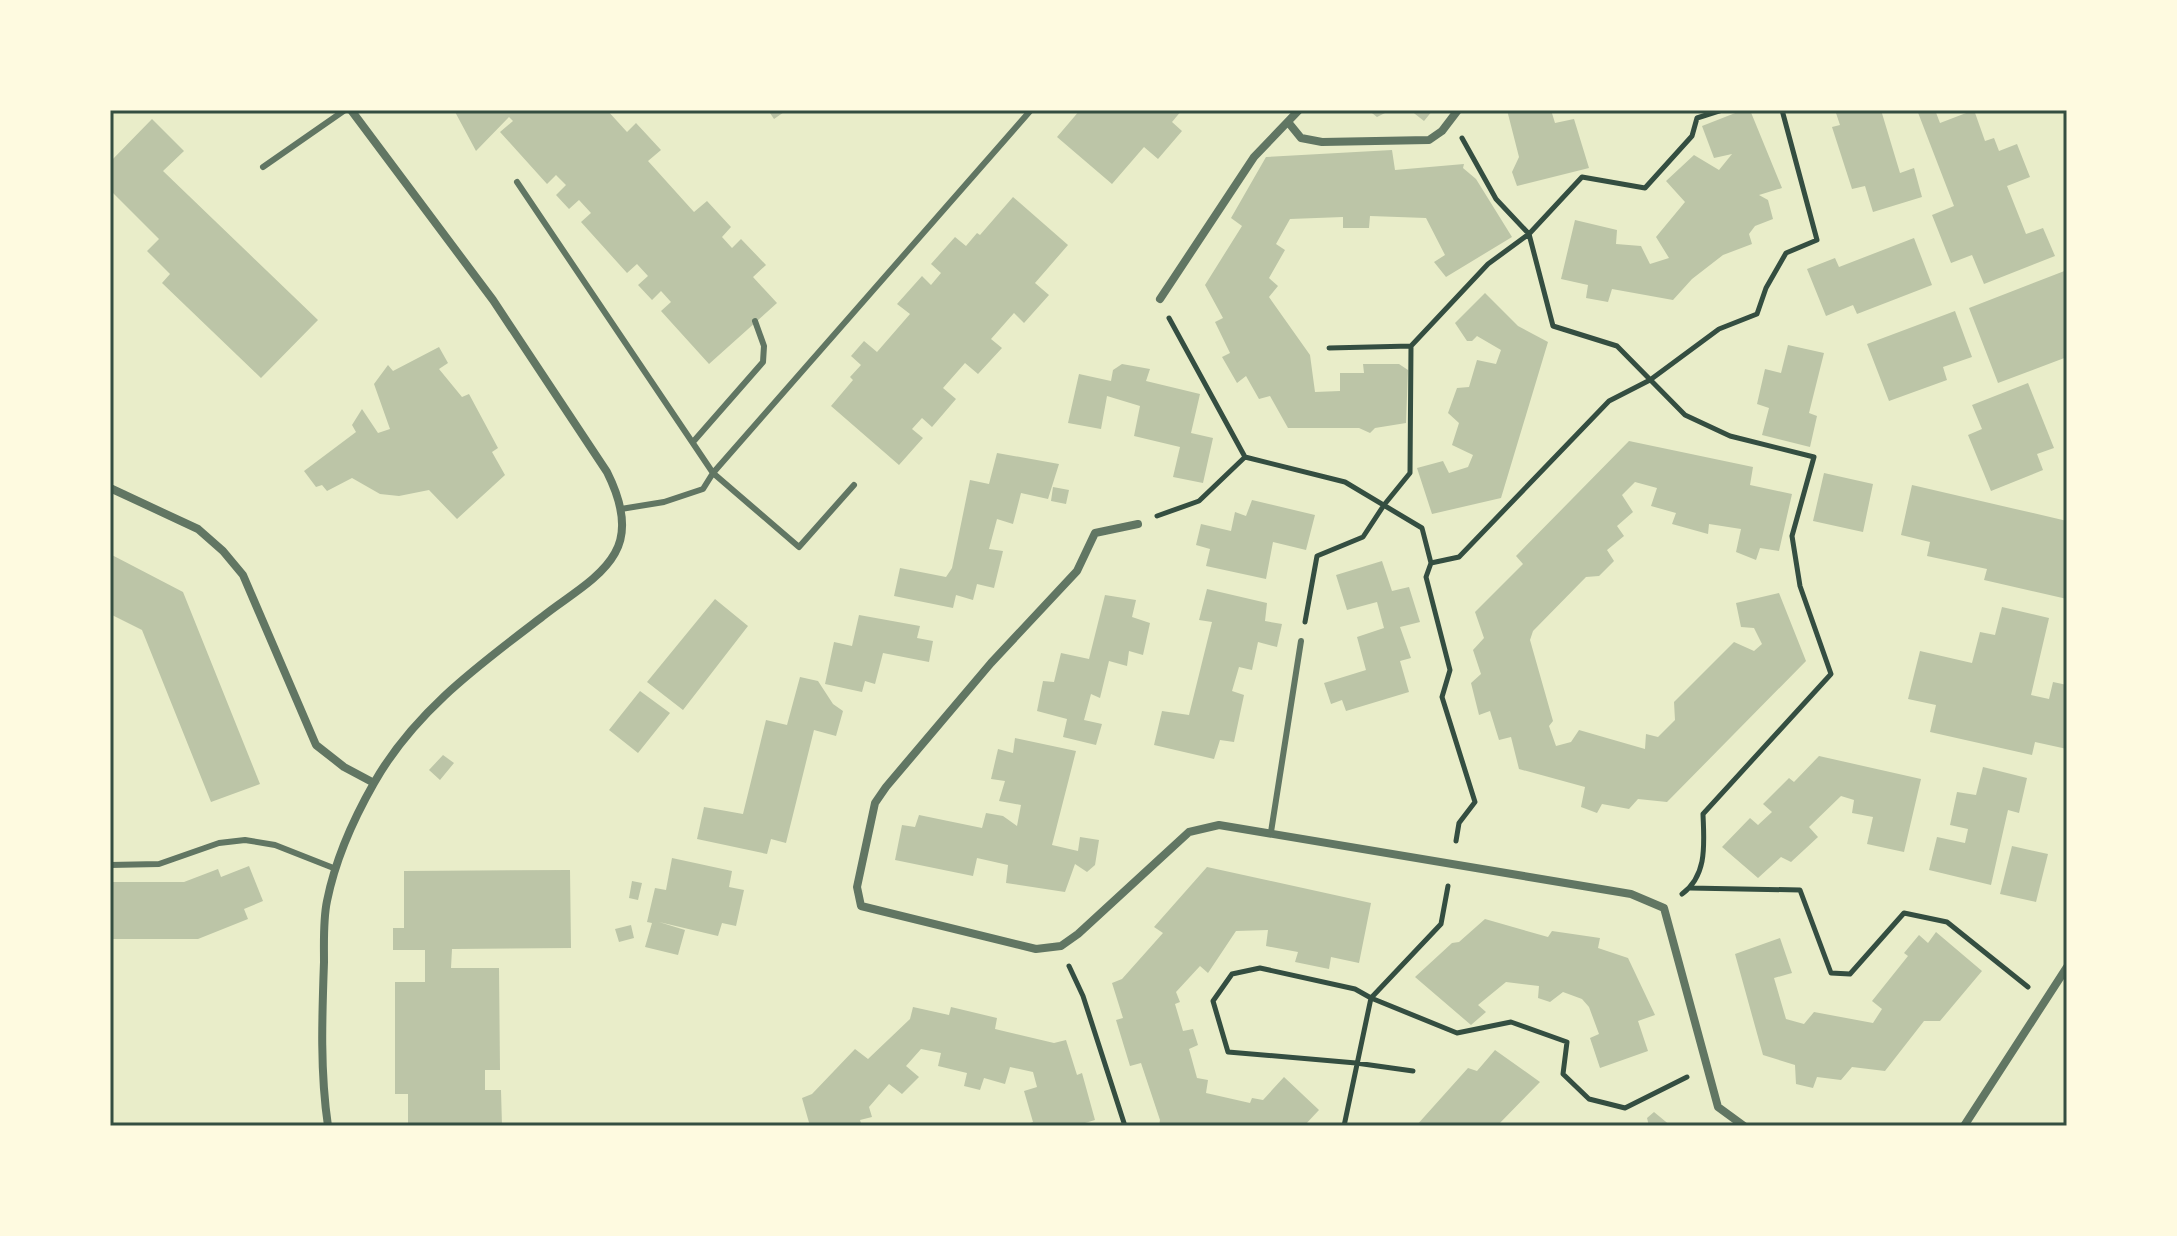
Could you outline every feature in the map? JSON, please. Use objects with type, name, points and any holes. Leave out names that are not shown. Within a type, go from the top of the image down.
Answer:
[{"type":"street","points":[[328,1126],[323,1090],[326,904],[336,869],[374,783],[402,741],[431,707],[475,668],[598,573],[616,552],[623,527],[617,491],[607,472],[493,300],[348,110]]},
{"type":"street","points":[[1160,299],[1254,157],[1299,110]]},
{"type":"street","points":[[1288,122],[1301,138],[1322,142],[1429,140],[1442,131],[1458,110]]},
{"type":"street","points":[[110,488],[198,529],[223,551],[243,575],[316,745],[344,767],[374,783]]},
{"type":"street","points":[[1138,524],[1095,533],[1077,571],[991,663],[886,787],[875,803],[857,887],[861,906],[1036,949],[1061,946],[1189,832],[1219,825],[1631,894],[1664,908],[1718,1107],[1744,1126]]},
{"type":"street","points":[[1964,1126],[2067,967]]},
{"type":"lane","points":[[263,167],[348,110]]},
{"type":"lane","points":[[621,509],[664,502],[703,489],[713,473],[1031,110]]},
{"type":"lane","points":[[517,182],[713,473],[799,547],[854,485]]},
{"type":"lane","points":[[693,442],[763,362],[764,346],[755,321]]},
{"type":"lane","points":[[1271,832],[1301,641]]},
{"type":"lane","points":[[110,865],[159,864],[219,843],[245,840],[275,845],[336,869]]},
{"type":"path","points":[[1301,641],[1317,556],[1363,537],[1410,473],[1411,346],[1488,264],[1529,234],[1582,177],[1645,188],[1692,136],[1697,118],[1722,110]]},
{"type":"path","points":[[1160,299],[1245,457],[1345,482],[1422,528],[1431,563],[1459,557],[1609,401],[1650,380],[1719,329],[1757,314],[1766,288],[1786,253],[1817,240],[1782,110]]},
{"type":"path","points":[[1452,119],[1496,199],[1529,234],[1553,326],[1617,346],[1685,415],[1730,436],[1814,457],[1792,536],[1800,586],[1831,674],[1703,814],[1705,860],[1690,888],[1664,908]]},
{"type":"path","points":[[1329,348],[1411,346]]},
{"type":"path","points":[[1138,524],[1199,501],[1245,457]]},
{"type":"path","points":[[1690,888],[1800,890],[1831,973],[1850,974],[1904,913],[1947,922],[2045,1001]]},
{"type":"path","points":[[1061,946],[1083,996],[1125,1126]]},
{"type":"path","points":[[1413,1071],[1228,1052],[1213,1001],[1232,974],[1260,968],[1355,989],[1457,1033],[1511,1022],[1567,1042],[1563,1074],[1589,1099],[1625,1108],[1706,1068]]},
{"type":"building","points":[[454,110],[607,110],[627,132],[636,123],[661,150],[648,161],[694,212],[707,201],[731,227],[722,237],[732,248],[741,239],[766,265],[753,277],[777,303],[709,364],[661,311],[671,302],[661,291],[652,300],[638,285],[648,276],[637,264],[627,273],[581,222],[591,213],[579,200],[569,209],[556,195],[566,185],[556,175],[547,184],[500,132],[513,121],[509,117],[476,151]]},
{"type":"building","points":[[768,110],[787,110],[774,119]]},
{"type":"building","points":[[1080,110],[1182,110],[1172,122],[1182,131],[1158,159],[1144,147],[1112,184],[1057,137]]},
{"type":"building","points":[[1368,110],[1391,110],[1377,117]]},
{"type":"building","points":[[1410,110],[1433,110],[1424,121]]},
{"type":"building","points":[[1507,110],[1551,110],[1555,123],[1574,119],[1589,168],[1517,186],[1512,172],[1519,157]]},
{"type":"building","points":[[1750,110],[1782,188],[1759,195],[1768,200],[1773,219],[1755,226],[1749,234],[1752,244],[1723,255],[1692,279],[1673,300],[1612,289],[1608,302],[1586,298],[1588,285],[1561,279],[1575,220],[1617,230],[1616,244],[1641,246],[1650,264],[1669,258],[1656,237],[1685,202],[1666,181],[1694,155],[1719,170],[1732,154],[1714,158],[1702,126]]},
{"type":"building","points":[[1835,110],[1881,110],[1900,173],[1914,168],[1922,197],[1873,212],[1865,186],[1852,189],[1832,127],[1840,125]]},
{"type":"building","points":[[1917,110],[1935,110],[1940,123],[1974,110],[1985,141],[1994,138],[1999,151],[2017,144],[2030,177],[2007,186],[2026,234],[2043,228],[2055,256],[1984,284],[1972,255],[1951,263],[1932,215],[1954,206]]},
{"type":"building","points":[[152,119],[184,151],[163,171],[318,320],[261,378],[162,283],[170,274],[147,251],[159,239],[110,190],[110,162]]},
{"type":"building","points":[[1392,150],[1395,170],[1464,164],[1463,168],[1476,179],[1512,237],[1446,277],[1434,262],[1445,255],[1426,218],[1370,216],[1369,228],[1343,228],[1343,217],[1290,219],[1276,244],[1285,250],[1269,278],[1278,286],[1269,297],[1310,355],[1315,392],[1340,391],[1340,373],[1364,373],[1363,364],[1399,364],[1408,370],[1406,423],[1375,428],[1370,433],[1359,428],[1288,428],[1270,396],[1259,399],[1246,376],[1237,383],[1222,357],[1230,353],[1215,322],[1223,318],[1205,285],[1242,226],[1231,218],[1266,157]]},
{"type":"building","points":[[1013,197],[1068,245],[1035,283],[1049,295],[1024,323],[1014,313],[991,339],[1002,348],[978,374],[965,363],[943,388],[956,399],[932,427],[922,418],[912,429],[923,438],[899,465],[831,406],[853,380],[850,377],[861,365],[851,356],[864,341],[877,352],[910,314],[897,304],[922,276],[931,285],[941,273],[931,264],[955,237],[966,246],[977,233],[980,235]]},
{"type":"building","points":[[1914,238],[1932,285],[1857,314],[1853,305],[1826,316],[1807,269],[1835,258],[1839,267]]},
{"type":"building","points":[[2067,270],[2067,357],[1998,383],[1969,308]]},
{"type":"building","points":[[1485,293],[1518,326],[1548,342],[1501,498],[1432,514],[1417,468],[1443,461],[1449,473],[1468,467],[1473,455],[1452,445],[1459,423],[1448,413],[1457,388],[1469,387],[1477,360],[1496,364],[1501,350],[1477,336],[1467,341],[1455,323]]},
{"type":"building","points":[[1955,311],[1972,357],[1943,367],[1947,380],[1889,401],[1867,344]]},
{"type":"building","points":[[1788,345],[1824,353],[1809,413],[1817,416],[1810,447],[1762,435],[1769,408],[1757,404],[1765,369],[1781,373]]},
{"type":"building","points":[[439,347],[448,363],[439,369],[462,397],[469,394],[498,448],[492,452],[505,475],[457,519],[429,490],[399,496],[380,494],[352,478],[327,491],[322,485],[316,487],[304,471],[356,432],[352,425],[362,409],[378,433],[390,429],[374,384],[388,365],[393,371]]},
{"type":"building","points":[[1122,364],[1150,369],[1146,381],[1200,394],[1191,433],[1213,438],[1203,483],[1173,477],[1180,447],[1134,436],[1140,406],[1107,396],[1101,429],[1068,423],[1079,374],[1111,381],[1113,370]]},
{"type":"building","points":[[2028,383],[2054,448],[2037,454],[2043,470],[1991,491],[1968,435],[1982,429],[1972,405]]},
{"type":"building","points":[[1629,441],[1753,467],[1750,485],[1792,494],[1779,551],[1760,548],[1756,560],[1736,552],[1741,529],[1709,524],[1708,534],[1672,524],[1676,513],[1651,506],[1657,488],[1635,482],[1622,495],[1633,512],[1617,526],[1624,536],[1607,550],[1614,561],[1599,576],[1586,577],[1533,631],[1530,640],[1553,721],[1549,726],[1556,746],[1571,742],[1579,730],[1645,749],[1646,734],[1658,737],[1675,720],[1674,702],[1734,642],[1754,651],[1762,644],[1754,628],[1741,627],[1736,603],[1779,593],[1806,661],[1667,802],[1638,799],[1629,809],[1602,804],[1597,813],[1581,807],[1585,787],[1519,769],[1511,737],[1499,740],[1490,711],[1479,715],[1471,683],[1481,674],[1473,650],[1484,638],[1475,612],[1523,564],[1516,556]]},
{"type":"building","points":[[997,453],[1059,464],[1048,499],[1021,493],[1013,524],[997,519],[989,549],[1003,551],[994,588],[977,584],[973,600],[956,595],[953,608],[894,596],[900,568],[946,577],[952,568],[970,480],[989,484]]},
{"type":"building","points":[[1824,473],[1873,484],[1863,532],[1813,521]]},
{"type":"building","points":[[1912,485],[2067,521],[2067,599],[1984,580],[1987,569],[1927,556],[1930,542],[1901,535]]},
{"type":"building","points":[[1053,487],[1069,490],[1066,504],[1051,501]]},
{"type":"building","points":[[1252,500],[1315,515],[1306,550],[1273,542],[1266,579],[1206,566],[1210,549],[1196,545],[1201,524],[1231,531],[1235,512],[1246,516]]},
{"type":"building","points":[[110,554],[183,592],[260,784],[211,802],[142,630],[110,614]]},
{"type":"building","points":[[1382,561],[1392,591],[1409,587],[1420,622],[1400,627],[1411,658],[1400,661],[1409,692],[1346,711],[1342,700],[1331,704],[1324,683],[1366,670],[1357,637],[1384,628],[1377,602],[1347,610],[1336,575]]},
{"type":"building","points":[[1207,589],[1267,603],[1265,621],[1282,624],[1277,647],[1258,642],[1252,670],[1239,667],[1232,691],[1244,695],[1234,742],[1220,740],[1214,759],[1154,745],[1162,711],[1189,715],[1212,622],[1199,620]]},
{"type":"building","points":[[1105,595],[1136,600],[1132,617],[1150,623],[1143,655],[1129,651],[1127,666],[1109,661],[1100,698],[1091,694],[1084,720],[1102,724],[1096,745],[1063,737],[1067,719],[1037,711],[1043,681],[1054,682],[1061,653],[1089,659]]},
{"type":"building","points":[[715,599],[748,626],[683,710],[647,682]]},
{"type":"building","points":[[2002,607],[2049,618],[2031,695],[2049,699],[2053,682],[2067,685],[2067,749],[2035,742],[2032,755],[1930,732],[1936,705],[1908,699],[1920,651],[1972,663],[1980,632],[1995,635]]},
{"type":"building","points":[[859,615],[920,626],[917,638],[933,641],[929,662],[883,653],[875,684],[865,681],[862,692],[825,684],[834,642],[852,646]]},
{"type":"building","points":[[800,677],[818,681],[833,704],[843,711],[836,736],[814,730],[786,843],[771,839],[767,854],[697,839],[704,807],[743,814],[766,720],[787,725]]},
{"type":"building","points":[[640,691],[670,713],[638,753],[609,730]]},
{"type":"building","points":[[1015,738],[1076,751],[1052,845],[1078,851],[1080,837],[1099,840],[1095,865],[1087,872],[1075,864],[1065,892],[1006,883],[1008,865],[977,858],[973,876],[895,860],[902,825],[915,827],[919,815],[982,828],[986,813],[1003,816],[1017,826],[1021,805],[999,801],[1005,781],[991,779],[998,749],[1013,753]]},
{"type":"building","points":[[443,755],[454,763],[440,780],[429,770]]},
{"type":"building","points":[[1819,756],[1921,779],[1904,852],[1867,844],[1873,817],[1852,813],[1854,800],[1841,796],[1809,827],[1818,837],[1791,862],[1781,857],[1758,878],[1722,847],[1750,818],[1758,825],[1772,812],[1763,804],[1789,778],[1794,782]]},
{"type":"building","points":[[1983,767],[2027,778],[2019,813],[2008,810],[1991,885],[1929,870],[1937,837],[1965,843],[1968,829],[1950,825],[1957,792],[1976,795]]},
{"type":"building","points":[[2012,846],[2048,854],[2036,902],[2000,894]]},
{"type":"building","points":[[672,858],[732,871],[729,887],[744,890],[736,926],[722,923],[718,936],[659,922],[685,930],[678,955],[645,947],[652,923],[647,922],[655,888],[666,890]]},
{"type":"building","points":[[249,866],[263,901],[244,909],[248,919],[198,939],[110,939],[110,882],[184,882],[218,869],[221,877]]},
{"type":"building","points":[[1207,867],[1371,903],[1359,963],[1331,957],[1329,969],[1295,962],[1298,952],[1266,946],[1268,930],[1236,931],[1208,973],[1200,966],[1176,992],[1180,1002],[1175,1004],[1183,1031],[1193,1029],[1198,1045],[1189,1049],[1197,1078],[1208,1080],[1206,1093],[1250,1103],[1252,1098],[1263,1100],[1284,1077],[1319,1110],[1304,1126],[1159,1126],[1160,1120],[1141,1063],[1130,1066],[1116,1020],[1123,1018],[1112,983],[1122,979],[1163,933],[1154,927]]},
{"type":"building","points":[[570,870],[571,948],[452,949],[451,968],[499,968],[500,1070],[485,1070],[485,1090],[501,1090],[502,1126],[408,1126],[408,1094],[395,1094],[395,982],[425,982],[425,950],[393,950],[393,928],[404,928],[404,871]]},
{"type":"building","points":[[632,881],[642,883],[638,900],[629,898]]},
{"type":"building","points":[[1485,919],[1548,937],[1552,931],[1600,938],[1598,948],[1628,958],[1655,1015],[1638,1021],[1648,1051],[1600,1068],[1590,1038],[1599,1034],[1589,1007],[1582,999],[1563,992],[1550,1002],[1538,998],[1539,986],[1506,982],[1478,1005],[1486,1012],[1471,1025],[1415,977],[1452,943],[1459,942]]},
{"type":"building","points":[[631,925],[634,938],[619,942],[615,929]]},
{"type":"building","points":[[1936,932],[1982,971],[1940,1021],[1924,1021],[1885,1071],[1852,1067],[1841,1080],[1817,1077],[1813,1088],[1796,1084],[1795,1065],[1763,1055],[1735,954],[1780,938],[1792,973],[1774,978],[1786,1019],[1804,1024],[1814,1012],[1873,1023],[1882,1009],[1872,1001],[1908,956],[1904,953],[1919,935],[1928,943]]},
{"type":"building","points":[[913,1007],[949,1015],[951,1007],[997,1018],[995,1029],[1054,1043],[1066,1040],[1077,1075],[1082,1073],[1095,1120],[1075,1126],[1023,1126],[1033,1122],[1024,1091],[1037,1087],[1033,1072],[1010,1067],[1005,1084],[984,1078],[980,1090],[964,1086],[967,1073],[938,1066],[941,1053],[921,1049],[906,1066],[919,1077],[902,1094],[889,1084],[869,1107],[872,1117],[860,1120],[862,1126],[810,1126],[802,1098],[812,1094],[855,1049],[868,1059],[910,1019]]},
{"type":"building","points":[[1495,1050],[1540,1082],[1497,1126],[1416,1126],[1468,1068],[1477,1071]]},
{"type":"building","points":[[1654,1112],[1671,1126],[1649,1126],[1647,1118]]}]
